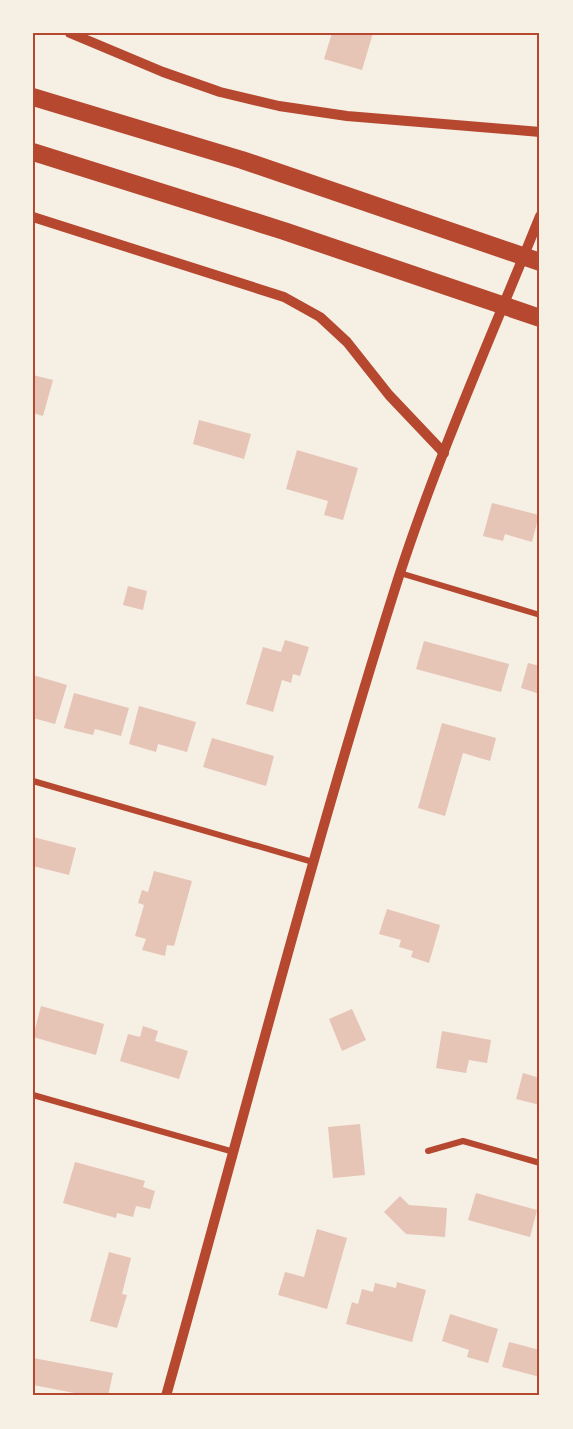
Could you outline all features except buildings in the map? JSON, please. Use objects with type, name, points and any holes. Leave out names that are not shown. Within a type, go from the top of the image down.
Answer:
[{"type":"highway","points":[[33,97],[242,160],[540,262]]},
{"type":"highway","points":[[33,152],[284,231],[540,318]]},
{"type":"street","points":[[70,33],[163,72],[220,92],[279,106],[347,116],[540,132]]},
{"type":"street","points":[[166,1396],[313,862],[400,573],[444,453],[540,216]]},
{"type":"street","points":[[33,217],[284,297],[320,317],[347,342],[390,394],[444,453]]},
{"type":"street","points":[[400,573],[540,615]]},
{"type":"street","points":[[33,780],[313,862]]},
{"type":"street","points":[[33,1095],[234,1152]]},
{"type":"street","points":[[428,1150],[463,1141],[540,1163]]}]
